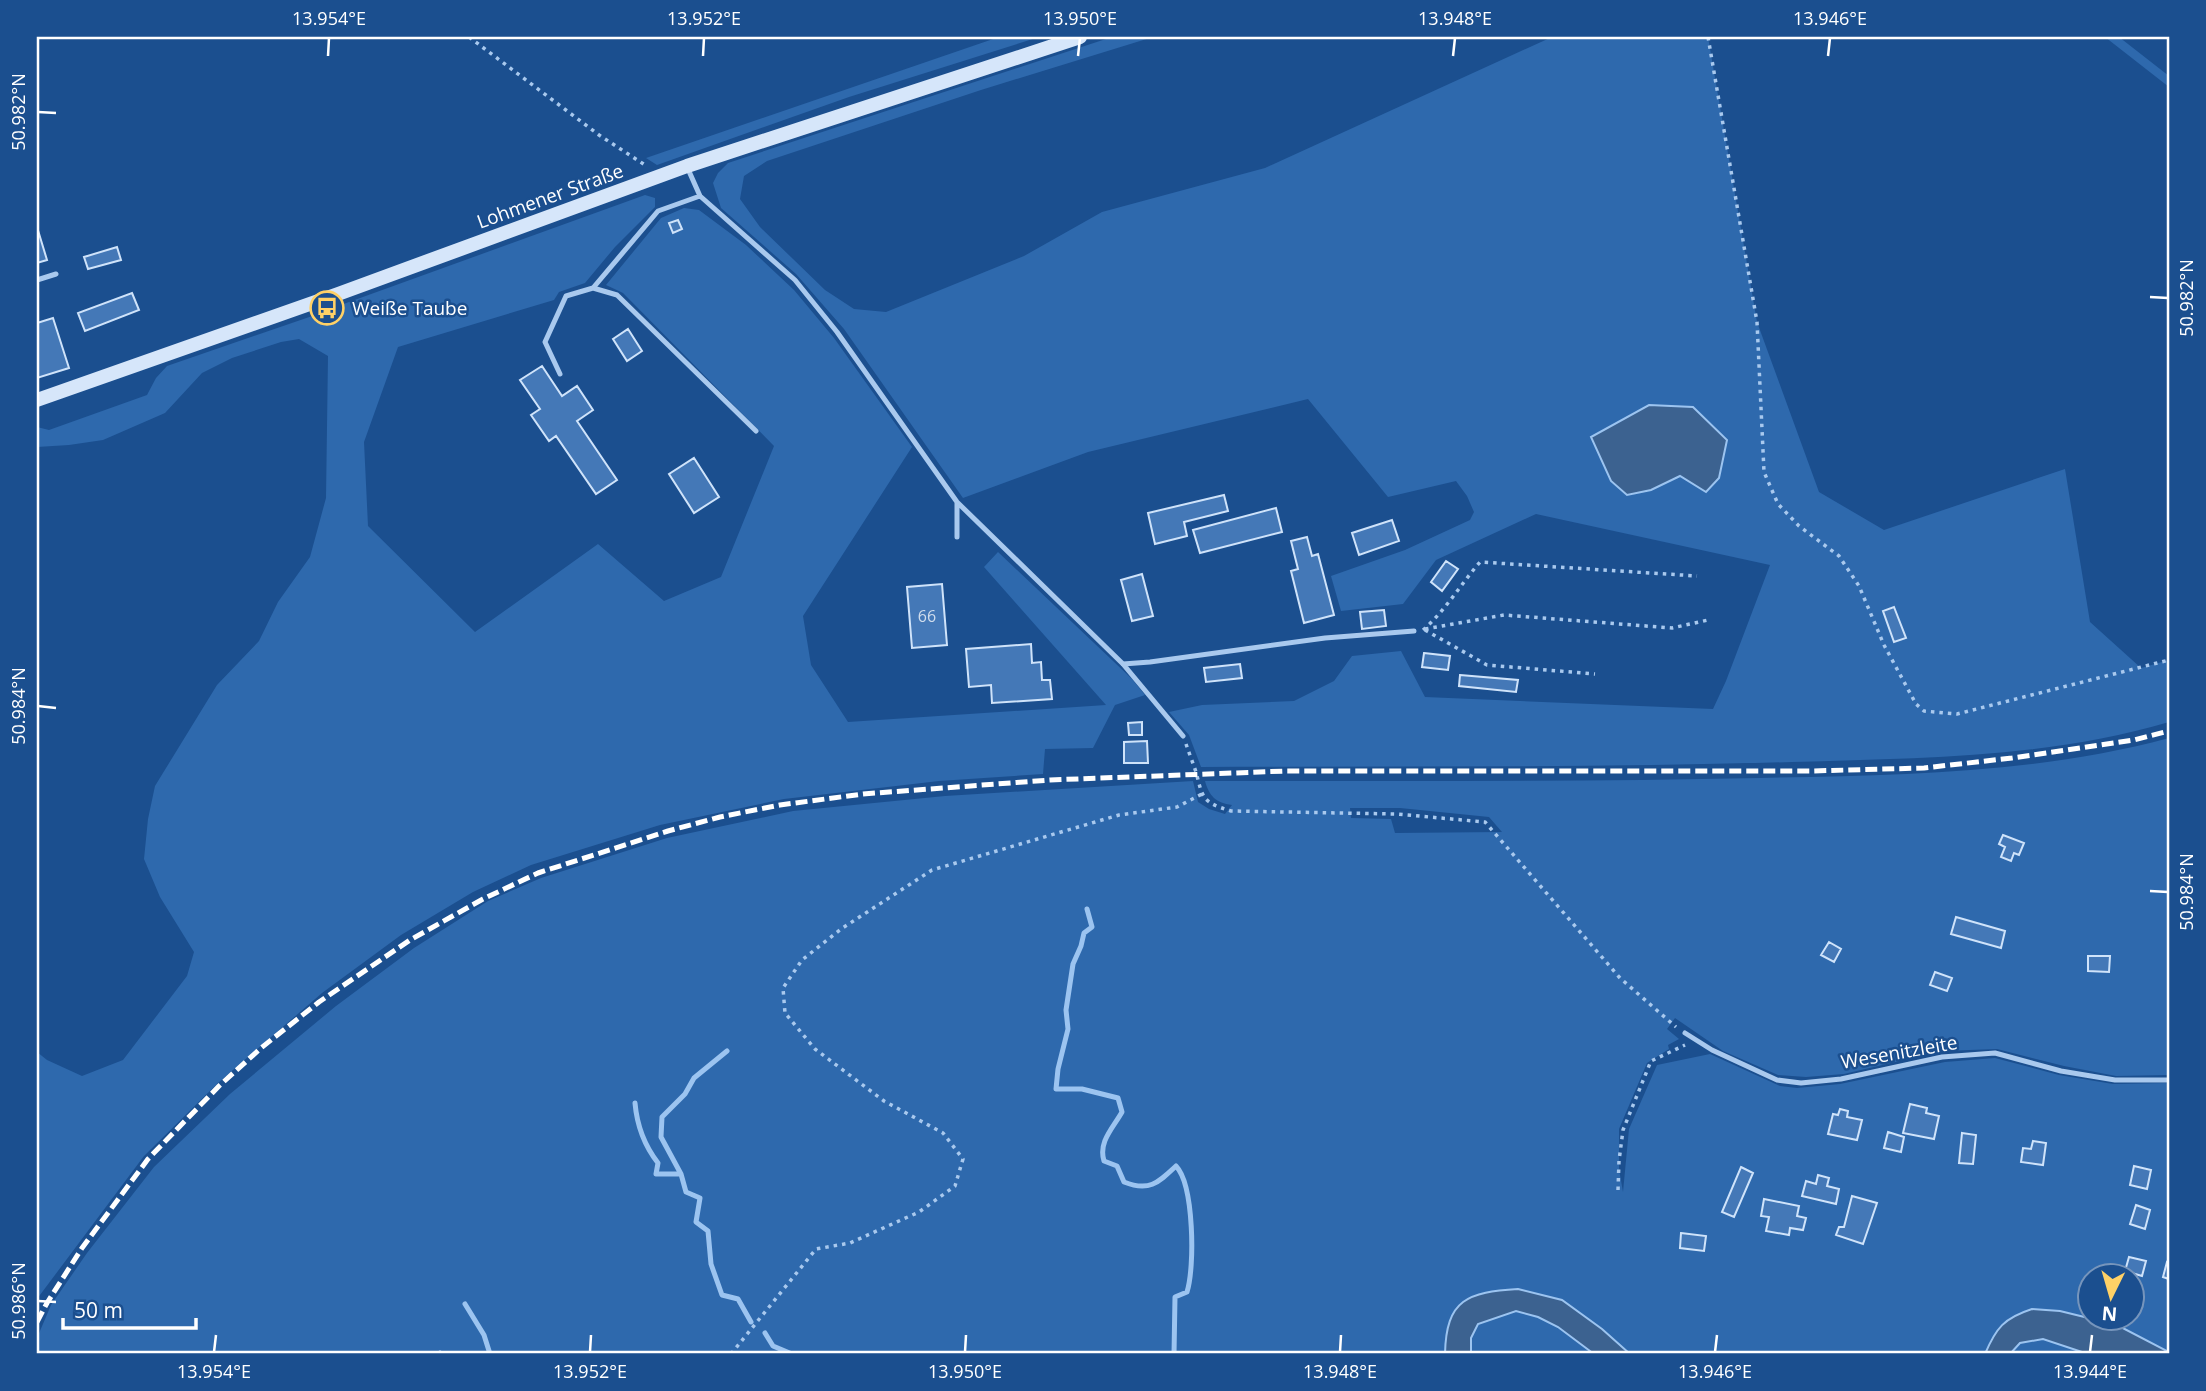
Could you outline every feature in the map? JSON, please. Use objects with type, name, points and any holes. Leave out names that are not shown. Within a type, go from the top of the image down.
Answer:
[{"type":"main road","name":"Lohmener Straße","points":[[37,400],[338,294],[660,175],[1080,37]]},
{"type":"lane","points":[[687,166],[700,195],[795,280],[837,332],[957,502],[1123,664],[1183,736]]},
{"type":"lane","points":[[593,288],[658,211],[700,195]]},
{"type":"lane","points":[[37,280],[56,274]]},
{"type":"lane","points":[[560,374],[545,342],[566,296],[593,288],[617,295],[755,431]]},
{"type":"lane","points":[[957,502],[957,537]]},
{"type":"lane","points":[[1123,664],[1325,638],[1414,631]]},
{"type":"lane","name":"Wesenitzleite","points":[[1685,1033],[1712,1050],[1777,1080],[1801,1083],[1841,1079],[1942,1057],[1995,1053],[2061,1071],[2115,1080],[2169,1080]]},
{"type":"path","points":[[469,37],[600,135],[660,175]]},
{"type":"path","points":[[1708,37],[1757,323],[1764,472],[1778,504],[1799,526],[1839,556],[1859,586],[1884,645],[1916,704],[1924,711],[1957,714],[2169,660]]},
{"type":"path","points":[[1423,630],[1437,618],[1480,562],[1697,576]]},
{"type":"path","points":[[1414,631],[1504,615],[1672,628],[1708,620]]},
{"type":"path","points":[[1423,630],[1487,665],[1595,674]]},
{"type":"path","points":[[1183,736],[1198,788],[1206,801],[1231,811],[1396,814],[1486,822],[1620,978],[1685,1033]]},
{"type":"path","points":[[731,1354],[816,1249],[850,1243],[919,1212],[956,1186],[962,1159],[943,1133],[884,1101],[815,1049],[785,1013],[783,988],[802,960],[851,923],[932,870],[1119,815],[1177,807],[1202,794]]},
{"type":"path","points":[[1618,1190],[1623,1130],[1651,1061],[1697,1040]]},
{"type":"shaded area","points":[[999,37],[1039,37],[849,97],[657,165],[646,158]]},
{"type":"shaded area","points":[[1112,37],[1153,37],[981,90],[767,161],[744,176],[740,199],[760,227],[825,290],[854,309],[886,312],[1024,256],[1102,212],[1265,168],[1552,37],[1708,37],[1757,322],[1819,492],[1884,530],[2065,469],[2090,622],[2141,668],[2169,660],[2169,722],[2077,743],[1935,757],[1644,765],[1201,767],[1189,735],[1169,712],[1202,705],[1294,701],[1334,681],[1352,656],[1401,651],[1425,697],[1713,709],[1770,565],[1536,514],[1436,560],[1403,604],[1341,611],[1331,576],[1405,550],[1470,520],[1474,512],[1456,481],[1388,497],[1308,399],[1088,452],[963,498],[844,329],[796,274],[721,208],[713,183],[728,163]],"holes":[[[1649,405],[1693,407],[1680,476],[1651,490],[1611,481],[1592,437]]]},
{"type":"shaded area","points":[[2105,37],[2119,37],[2169,76],[2169,87]]},
{"type":"shaded area","points":[[645,195],[655,198],[655,207],[615,247],[585,283],[559,292],[554,300],[398,347],[364,442],[368,526],[475,632],[598,544],[664,601],[721,577],[774,446],[623,293],[606,285],[661,218],[684,208],[699,210],[746,245],[794,290],[834,338],[912,447],[803,616],[811,665],[848,722],[1106,705],[984,567],[998,552],[1132,679],[1145,695],[1115,705],[1093,748],[1045,749],[1043,774],[939,781],[784,799],[660,825],[531,865],[473,892],[401,935],[322,993],[218,1083],[144,1156],[37,1299],[37,1052],[47,1060],[82,1076],[123,1060],[187,976],[194,952],[160,897],[144,859],[155,786],[217,685],[259,641],[278,602],[310,557],[326,498],[328,356],[299,339],[232,358],[202,373],[165,413],[103,440],[37,447],[37,427],[49,430],[147,395],[156,378],[167,366],[321,313],[324,318],[339,312],[338,306]]},
{"type":"shaded area","points":[[1649,405],[1693,407],[1727,440],[1719,478],[1706,492],[1680,476],[1651,490],[1627,495],[1611,481],[1591,437]]},
{"type":"shaded area","points":[[2169,738],[2167,1075],[2116,1076],[1997,1049],[1942,1051],[1844,1074],[1806,1077],[1778,1075],[1723,1051],[1675,1018],[1667,1029],[1679,1039],[1647,1063],[1619,1129],[1619,1169],[1623,1192],[1629,1129],[1657,1065],[1710,1054],[1780,1086],[1797,1088],[1840,1084],[1945,1062],[1995,1058],[2059,1075],[2113,1084],[2169,1083],[2169,1354],[37,1354],[37,1338],[51,1305],[87,1253],[154,1167],[230,1094],[336,1006],[414,948],[488,901],[541,878],[667,838],[793,811],[945,796],[1193,781],[1198,802],[1225,814],[1232,805],[1214,798],[1205,781],[1621,780],[1863,776],[2017,766],[2068,759]],"holes":[[[1350,808],[1400,808],[1489,817],[1502,832],[1395,833],[1391,819],[1351,818]]]},
{"type":"shaded area","points":[[1518,1289],[1562,1300],[1602,1329],[1630,1354],[1594,1354],[1558,1327],[1538,1317],[1516,1311],[1478,1324],[1471,1338],[1471,1354],[1445,1354],[1450,1321],[1463,1302],[1473,1296]]},
{"type":"shaded area","points":[[2032,1309],[2060,1311],[2076,1315],[2076,1332],[2130,1332],[2169,1354],[2088,1354],[2043,1339],[2020,1343],[2010,1354],[1985,1354],[2002,1325],[2014,1316]]},
{"type":"building","points":[[678,220],[682,229],[673,233],[669,223]]},
{"type":"building","points":[[37,227],[47,260],[37,263]]},
{"type":"building","points":[[117,247],[121,260],[88,269],[84,257]]},
{"type":"building","points":[[132,293],[139,310],[85,331],[78,313]]},
{"type":"building","points":[[53,318],[69,368],[37,378],[37,323]]},
{"type":"building","points":[[628,329],[642,351],[627,361],[613,339]]},
{"type":"building","points":[[542,366],[562,396],[577,386],[593,410],[577,421],[617,480],[596,494],[556,436],[549,441],[531,415],[540,409],[520,380]]},
{"type":"building","points":[[694,458],[719,497],[694,513],[669,474]]},
{"type":"building","points":[[1224,495],[1228,511],[1184,522],[1187,536],[1155,544],[1148,513]]},
{"type":"building","points":[[1276,508],[1282,532],[1200,553],[1193,530]]},
{"type":"building","points":[[1392,520],[1399,541],[1359,555],[1352,533]]},
{"type":"building","points":[[1307,537],[1312,556],[1318,554],[1334,615],[1304,623],[1291,571],[1298,569],[1291,541]]},
{"type":"building","points":[[1446,561],[1458,569],[1442,591],[1431,582]]},
{"type":"building","points":[[1142,574],[1153,616],[1132,621],[1121,580]]},
{"type":"building","points":[[942,584],[947,645],[912,648],[907,587]]},
{"type":"building","points":[[1894,607],[1906,638],[1894,642],[1883,611]]},
{"type":"building","points":[[1384,610],[1386,626],[1362,629],[1360,612]]},
{"type":"building","points":[[1031,644],[1032,663],[1041,662],[1042,680],[1050,680],[1052,699],[992,703],[991,685],[969,687],[966,649]]},
{"type":"building","points":[[1424,653],[1450,656],[1448,670],[1422,667]]},
{"type":"building","points":[[1240,664],[1242,678],[1206,682],[1204,668]]},
{"type":"building","points":[[1460,675],[1518,680],[1516,692],[1459,686]]},
{"type":"building","points":[[1142,722],[1142,735],[1129,735],[1128,723]]},
{"type":"building","points":[[1147,741],[1148,763],[1124,763],[1124,742]]},
{"type":"building","points":[[2003,835],[2024,843],[2019,855],[2014,853],[2011,861],[2001,857],[2005,847],[1999,844]]},
{"type":"building","points":[[1956,917],[2005,931],[2001,948],[1951,934]]},
{"type":"building","points":[[1829,942],[1841,949],[1834,962],[1821,955]]},
{"type":"building","points":[[2088,956],[2110,956],[2109,972],[2088,971]]},
{"type":"building","points":[[1935,972],[1952,978],[1947,991],[1930,985]]},
{"type":"building","points":[[1910,1104],[1927,1108],[1926,1113],[1939,1116],[1934,1139],[1903,1133]]},
{"type":"building","points":[[1840,1109],[1848,1111],[1847,1117],[1862,1120],[1857,1140],[1828,1134],[1833,1114],[1838,1115]]},
{"type":"building","points":[[1888,1132],[1904,1137],[1901,1152],[1884,1148]]},
{"type":"building","points":[[1962,1133],[1976,1135],[1973,1164],[1959,1163]]},
{"type":"building","points":[[2033,1141],[2046,1143],[2043,1165],[2021,1162],[2023,1148],[2031,1149]]},
{"type":"building","points":[[2134,1166],[2151,1170],[2147,1189],[2130,1185]]},
{"type":"building","points":[[1741,1167],[1753,1173],[1734,1217],[1722,1212]]},
{"type":"building","points":[[1818,1175],[1829,1178],[1827,1186],[1839,1189],[1836,1204],[1802,1196],[1806,1181],[1816,1184]]},
{"type":"building","points":[[1852,1196],[1877,1203],[1863,1244],[1836,1235],[1839,1227],[1844,1227]]},
{"type":"building","points":[[1764,1199],[1799,1206],[1797,1216],[1806,1218],[1803,1230],[1790,1228],[1789,1235],[1766,1231],[1769,1217],[1761,1216]]},
{"type":"building","points":[[2136,1205],[2150,1210],[2145,1229],[2130,1224]]},
{"type":"building","points":[[1681,1233],[1706,1236],[1704,1251],[1680,1248]]},
{"type":"building","points":[[2129,1257],[2146,1261],[2146,1262],[2128,1262]]},
{"type":"building","points":[[2167,1262],[2169,1263],[2169,1279],[2163,1277]]},
{"type":"waterway","points":[[1087,909],[1092,927],[1084,933],[1073,964],[1066,1010],[1068,1029],[1056,1089],[1082,1089],[1118,1098],[1122,1112],[1107,1135],[1103,1154],[1104,1161],[1117,1166],[1124,1182],[1147,1186],[1164,1177],[1176,1166],[1182,1176],[1190,1208],[1192,1246],[1187,1292],[1175,1297],[1174,1354]]},
{"type":"waterway","points":[[727,1051],[694,1078],[685,1094],[662,1117],[661,1137],[681,1174],[686,1192],[700,1198],[696,1222],[708,1231],[711,1264],[722,1295],[738,1299],[751,1322]]},
{"type":"waterway","points":[[635,1103],[642,1135],[658,1163],[656,1174],[681,1174]]},
{"type":"waterway","points":[[465,1304],[484,1335],[490,1354]]},
{"type":"waterway","points":[[765,1333],[773,1346],[792,1354]]},
{"type":"railway","points":[[37,1322],[82,1248],[148,1159],[219,1086],[319,1002],[410,940],[483,899],[538,873],[668,831],[780,805],[863,794],[1050,780],[1286,771],[1810,771],[1924,768],[2134,740],[2169,731]]},
{"type":"place","name":"Weiße Taube","points":[[327,308]]}]
